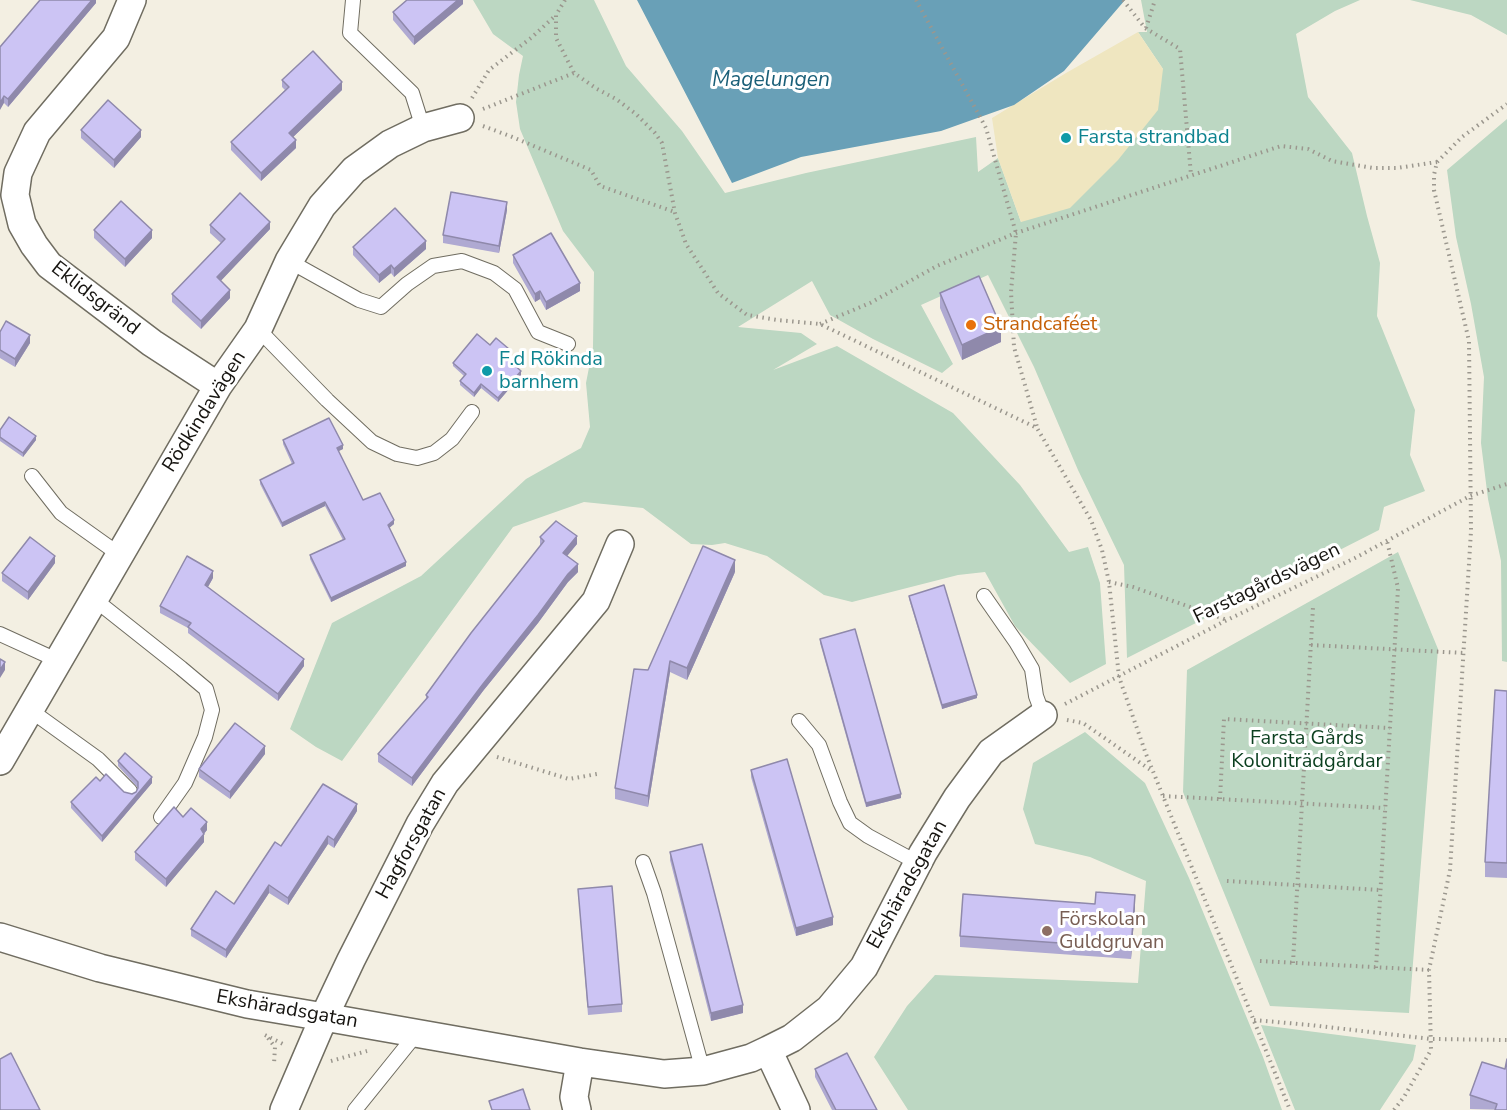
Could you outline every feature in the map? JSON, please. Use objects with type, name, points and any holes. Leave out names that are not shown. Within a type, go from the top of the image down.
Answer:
[{"type":"street","name":"Eklidsgränd","points":[[132,0],[116,38],[37,132],[18,173],[15,195],[22,224],[49,265],[153,343],[218,386]]},
{"type":"street","name":"Rödkindavägen","points":[[0,761],[218,386],[258,329],[290,261],[322,206],[354,170],[390,144],[423,128],[460,118]]},
{"type":"street","name":"Hagforsgatan","points":[[284,1110],[351,960],[420,825],[445,783],[596,601],[620,544]]},
{"type":"street","name":"Ekshäradsgatan","points":[[0,937],[100,968],[247,1004],[580,1062],[664,1074],[703,1071],[751,1058],[768,1050],[792,1038],[829,1009],[864,967],[923,853],[957,798],[991,752],[1043,715]]},
{"type":"street","points":[[768,1050],[796,1110]]},
{"type":"street","points":[[577,1110],[574,1097],[580,1062]]},
{"type":"lane","points":[[353,0],[350,33],[412,93],[423,128]]},
{"type":"lane","points":[[290,261],[359,300],[381,307],[407,284],[433,266],[462,261],[494,273],[515,289],[538,332],[568,344]]},
{"type":"lane","points":[[258,329],[327,400],[372,442],[397,454],[417,458],[434,453],[452,439],[472,412]]},
{"type":"lane","points":[[32,476],[62,513],[120,555]]},
{"type":"lane","points":[[984,596],[1032,669],[1036,696],[1043,715]]},
{"type":"lane","points":[[94,599],[206,689],[212,710],[205,737],[185,783],[161,817]]},
{"type":"lane","points":[[0,634],[59,661]]},
{"type":"lane","points":[[30,710],[98,759],[130,791]]},
{"type":"lane","points":[[799,722],[819,745],[840,802],[850,822],[868,836],[918,863]]},
{"type":"lane","points":[[643,862],[654,893],[703,1071]]},
{"type":"lane","points":[[355,1110],[417,1033]]},
{"type":"path","points":[[460,118],[489,70],[531,38],[556,15],[565,0]]},
{"type":"path","points":[[916,0],[986,128],[1016,233],[1011,292],[1014,346],[1037,428],[1091,520],[1102,550],[1109,582],[1119,677],[1153,771],[1290,1110]]},
{"type":"path","points":[[1123,0],[1145,28],[1180,49],[1191,175]]},
{"type":"path","points":[[1145,28],[1155,0]]},
{"type":"path","points":[[556,15],[555,38],[573,73],[636,114],[656,133],[662,143],[675,213],[686,244],[718,293],[747,315],[820,324],[1037,428]]},
{"type":"path","points":[[460,118],[573,73]]},
{"type":"path","points":[[1394,1110],[1431,1050],[1429,970],[1450,870],[1470,531],[1469,341],[1434,190],[1434,175],[1437,162],[1462,137],[1507,104]]},
{"type":"path","points":[[460,118],[591,170],[600,186],[675,213]]},
{"type":"path","points":[[820,324],[870,303],[937,266],[1016,233],[1281,146],[1308,149],[1332,161],[1373,168],[1397,168],[1437,162]]},
{"type":"path","name":"Farstagårdsvägen","points":[[1043,715],[1387,541],[1470,496],[1507,484]]},
{"type":"path","points":[[1376,968],[1398,588],[1387,541]]},
{"type":"path","points":[[1109,582],[1133,587],[1227,620]]},
{"type":"path","points":[[1293,963],[1313,607]]},
{"type":"path","points":[[1311,645],[1464,653]]},
{"type":"path","points":[[1043,715],[1083,723],[1153,771]]},
{"type":"path","points":[[1220,799],[1224,719],[1390,728]]},
{"type":"path","points":[[474,748],[504,760],[569,779],[597,774]]},
{"type":"path","points":[[1163,796],[1385,808]]},
{"type":"path","points":[[1227,881],[1380,890]]},
{"type":"path","points":[[1260,961],[1429,970]]},
{"type":"path","points":[[1254,1020],[1310,1024],[1431,1039],[1507,1040]]},
{"type":"path","points":[[266,1035],[275,1047],[274,1064],[270,1073]]},
{"type":"green space","points":[[473,0],[594,0],[626,66],[682,131],[725,193],[806,173],[976,137],[978,172],[998,158],[1021,222],[1163,69],[1138,32],[1147,32],[1141,0],[1360,0],[1335,11],[1296,34],[1308,97],[1352,153],[1380,263],[1377,316],[1415,410],[1410,455],[1425,491],[1384,507],[1379,530],[1127,658],[1124,565],[1078,470],[1034,367],[988,275],[921,305],[953,364],[942,373],[830,315],[812,281],[738,327],[801,333],[817,344],[773,370],[837,346],[953,413],[1020,485],[1069,552],[1088,547],[1100,583],[1106,664],[1070,683],[1015,626],[985,572],[958,575],[852,602],[824,595],[767,556],[725,543],[691,544],[643,508],[584,502],[513,527],[342,761],[290,729],[332,623],[421,576],[526,479],[581,448],[590,427],[586,383],[593,347],[594,272],[563,231],[520,129],[516,102],[523,56],[493,34]]},
{"type":"green space","points":[[1410,0],[1507,0],[1507,35],[1471,15]]},
{"type":"green space","points":[[1507,119],[1507,662],[1502,661],[1501,561],[1488,499],[1481,443],[1484,377],[1456,237],[1447,170]]},
{"type":"green space","name":"Farsta Gårds Koloniträdgårdar","points":[[1398,552],[1438,649],[1409,1013],[1270,1006],[1183,792],[1187,670]]},
{"type":"green space","points":[[1085,732],[1145,783],[1189,878],[1263,1057],[1282,1110],[908,1110],[874,1057],[907,1006],[935,975],[1138,983],[1146,881],[1090,857],[1035,844],[1023,809],[1033,763]]},
{"type":"green space","points":[[1261,1025],[1416,1045],[1413,1060],[1380,1110],[1295,1110]]},
{"type":"sand","name":"Farsta strandbad","points":[[1138,32],[1163,69],[1158,110],[1118,160],[1070,208],[1021,222],[998,158],[992,118]]},
{"type":"water","name":"Magelungen","points":[[637,0],[1125,0],[1064,71],[1014,105],[941,131],[801,157],[732,183]]},
{"type":"building","points":[[40,0],[92,0],[8,99],[4,96],[0,103],[0,47]]},
{"type":"building","points":[[407,0],[458,0],[414,37],[393,12]]},
{"type":"building","points":[[313,51],[342,82],[289,133],[296,140],[261,173],[231,142],[289,87],[282,80]]},
{"type":"building","points":[[108,100],[141,130],[114,160],[81,130]]},
{"type":"building","points":[[451,192],[507,202],[499,246],[443,235]]},
{"type":"building","points":[[240,193],[270,222],[217,277],[230,290],[201,321],[172,294],[225,239],[210,225]]},
{"type":"building","points":[[121,201],[152,230],[125,259],[94,230]]},
{"type":"building","points":[[395,208],[426,241],[394,269],[391,265],[379,275],[353,247]]},
{"type":"building","points":[[551,233],[580,283],[546,302],[540,291],[535,294],[513,255]]},
{"type":"building","name":"Strandcaféet","points":[[979,276],[1001,327],[962,345],[940,293]]},
{"type":"building","points":[[6,321],[30,335],[15,359],[0,350],[0,332]]},
{"type":"building","name":"F.d Rökinda barnhem","points":[[477,334],[490,345],[496,338],[509,349],[504,356],[521,371],[498,398],[481,384],[474,393],[460,381],[466,374],[453,363]]},
{"type":"building","points":[[9,417],[36,436],[23,453],[0,437],[0,430]]},
{"type":"building","points":[[329,418],[343,445],[337,448],[363,500],[380,493],[394,520],[388,525],[406,562],[331,598],[310,555],[345,539],[325,502],[282,523],[260,480],[294,463],[283,440]]},
{"type":"building","points":[[556,521],[577,536],[563,553],[578,564],[412,778],[378,754],[428,697],[426,695],[471,633],[544,541],[540,537]]},
{"type":"building","points":[[30,537],[55,556],[28,592],[2,573]]},
{"type":"building","points":[[703,546],[735,560],[687,668],[670,661],[648,796],[615,788],[634,669],[648,670]]},
{"type":"building","points":[[187,556],[213,571],[205,585],[304,659],[278,694],[188,627],[191,623],[160,606]]},
{"type":"building","points":[[944,585],[977,695],[942,705],[909,596]]},
{"type":"building","points":[[855,629],[901,794],[866,803],[820,639]]},
{"type":"building","points":[[0,659],[5,662],[0,670]]},
{"type":"building","points":[[1495,690],[1507,691],[1507,863],[1485,862]]},
{"type":"building","points":[[235,723],[265,746],[230,792],[199,769]]},
{"type":"building","points":[[125,753],[152,777],[102,836],[71,802],[96,777],[100,781],[106,774],[124,792],[132,794],[136,792],[138,782],[118,761]]},
{"type":"building","points":[[787,759],[833,917],[796,928],[751,770]]},
{"type":"building","points":[[323,784],[357,804],[334,840],[328,836],[288,898],[269,885],[226,950],[191,929],[216,891],[234,904],[275,842],[281,846]]},
{"type":"building","points":[[174,807],[183,817],[191,808],[207,822],[201,829],[204,834],[166,879],[135,852]]},
{"type":"building","points":[[702,844],[743,1005],[711,1013],[670,852]]},
{"type":"building","points":[[612,886],[622,1004],[588,1007],[578,889]]},
{"type":"building","name":"Förskolan Guldgruvan","points":[[1096,892],[1135,895],[1131,948],[960,936],[963,894],[1095,904]]},
{"type":"building","points":[[11,1053],[40,1110],[0,1110],[0,1059]]},
{"type":"building","points":[[847,1053],[877,1110],[836,1110],[815,1069]]},
{"type":"building","points":[[1507,1059],[1507,1110],[1495,1110],[1497,1104],[1470,1095],[1482,1062],[1505,1069]]},
{"type":"building","points":[[523,1089],[530,1110],[492,1110],[489,1101]]},
{"type":"place","name":"Farsta strandbad","points":[[1066,138]]},
{"type":"place","name":"Strandcaféet","points":[[971,325]]},
{"type":"place","name":"F.d Rökinda barnhem","points":[[487,371]]},
{"type":"place","name":"Förskolan Guldgruvan","points":[[1047,931]]}]
